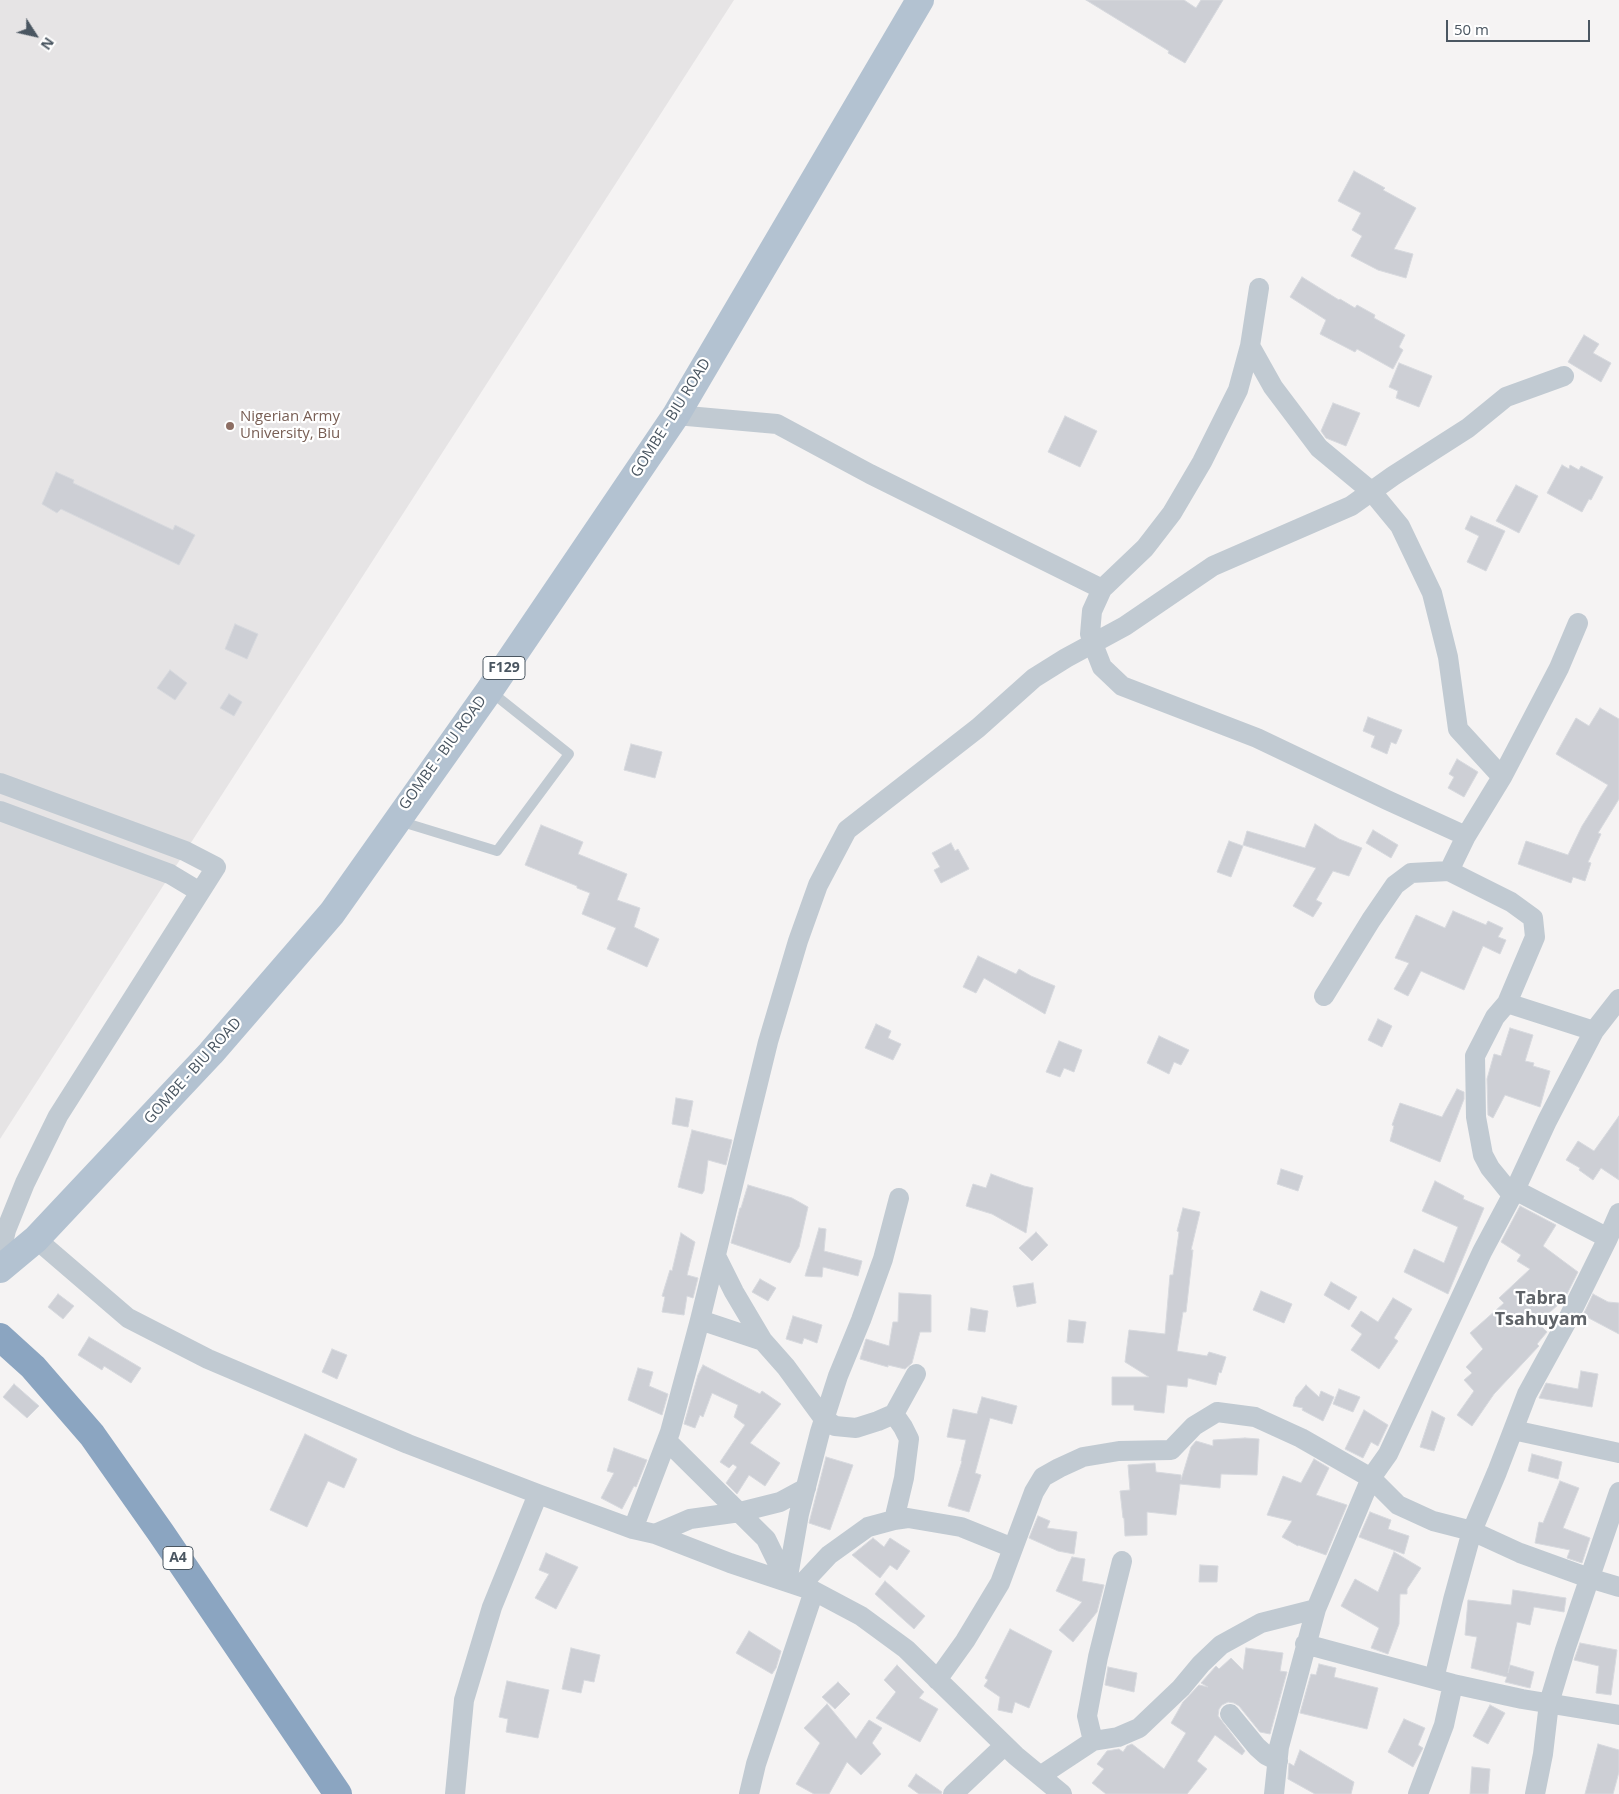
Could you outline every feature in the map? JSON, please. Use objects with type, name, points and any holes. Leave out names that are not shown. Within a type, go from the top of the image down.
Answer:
[{"type":"highway","name":"A4","points":[[0,1337],[33,1367],[92,1435],[161,1533],[338,1794]]},
{"type":"main road","name":"GOMBE - BIU ROAD","points":[[0,1269],[36,1239],[212,1052],[332,913],[395,820],[489,690],[676,415],[920,0]]},
{"type":"street","points":[[1259,288],[1250,346],[1238,390],[1202,462],[1177,504],[1145,548],[1102,589],[1092,611],[1090,634],[1093,644],[1102,667],[1122,686],[1256,738],[1466,836]]},
{"type":"street","points":[[1250,346],[1273,388],[1319,448],[1372,492],[1400,526],[1432,593],[1448,657],[1458,729],[1502,777]]},
{"type":"street","points":[[633,1529],[667,1441],[700,1320],[768,1042],[798,941],[818,885],[847,830],[978,728],[1034,678],[1125,626],[1213,566],[1351,506],[1392,476],[1468,428],[1506,397],[1564,376]]},
{"type":"street","points":[[676,415],[778,424],[870,474],[1102,589]]},
{"type":"street","points":[[1449,871],[1466,836],[1502,777],[1559,668],[1578,623]]},
{"type":"street","points":[[0,783],[185,851],[216,867],[58,1116],[25,1183],[6,1230],[0,1256]]},
{"type":"street","points":[[0,811],[170,874],[200,892]]},
{"type":"street","points":[[1324,996],[1370,920],[1395,885],[1411,873],[1449,871],[1511,902],[1533,918],[1535,937],[1507,1003],[1490,1025],[1475,1056],[1476,1117],[1483,1155],[1490,1168],[1513,1193],[1608,1238]]},
{"type":"street","points":[[1274,1794],[1279,1747],[1305,1644],[1316,1609],[1371,1478],[1388,1454],[1482,1252],[1594,1030],[1619,999]]},
{"type":"street","points":[[1507,1003],[1594,1030]]},
{"type":"street","points":[[749,1794],[801,1586],[806,1488],[824,1419],[882,1259],[899,1198]]},
{"type":"street","points":[[1418,1794],[1444,1725],[1444,1682],[1453,1600],[1472,1531],[1527,1394],[1567,1321],[1619,1213]]},
{"type":"street","points":[[36,1239],[128,1318],[208,1359],[408,1444],[538,1494],[633,1529],[655,1534],[730,1563],[801,1586],[861,1616],[906,1649],[1004,1745],[1062,1794]]},
{"type":"street","points":[[716,1256],[734,1292],[764,1341],[786,1367],[824,1419],[835,1426],[856,1428],[894,1414],[916,1374]]},
{"type":"street","points":[[700,1320],[764,1341]]},
{"type":"street","points":[[937,1680],[965,1641],[1000,1583],[1034,1492],[1043,1477],[1083,1457],[1119,1451],[1171,1450],[1194,1426],[1216,1412],[1255,1417],[1301,1438],[1371,1478],[1398,1505],[1433,1520],[1472,1531],[1520,1553],[1619,1587]]},
{"type":"street","points":[[894,1414],[909,1439],[904,1478],[894,1520]]},
{"type":"street","points":[[1513,1430],[1619,1453]]},
{"type":"street","points":[[667,1441],[766,1539],[801,1586]]},
{"type":"street","points":[[655,1534],[690,1519],[740,1512],[780,1502],[806,1488]]},
{"type":"street","points":[[1535,1794],[1543,1754],[1549,1703],[1565,1650],[1619,1492]]},
{"type":"street","points":[[455,1794],[464,1700],[492,1607],[538,1494]]},
{"type":"street","points":[[801,1586],[829,1555],[868,1527],[894,1520],[908,1518],[961,1527],[1013,1548]]},
{"type":"street","points":[[1093,1741],[1087,1716],[1098,1658],[1122,1561]]},
{"type":"street","points":[[1040,1776],[1093,1741],[1118,1737],[1139,1728],[1181,1688],[1201,1664],[1221,1645],[1261,1623],[1316,1609]]},
{"type":"street","points":[[1305,1644],[1444,1682],[1522,1699],[1618,1716]]},
{"type":"street","points":[[1230,1714],[1257,1747],[1266,1755],[1278,1761]]},
{"type":"street","points":[[953,1794],[1004,1745]]},
{"type":"lane","points":[[395,820],[498,852],[569,754],[489,690]]},
{"type":"shaded area","name":"Nigerian Army University, Biu","points":[[0,0],[734,0],[0,1139]]},
{"type":"building","points":[[1086,0],[1184,0],[1196,8],[1201,0],[1223,0],[1185,63],[1168,53],[1169,51]]},
{"type":"building","points":[[1354,171],[1416,208],[1394,249],[1413,254],[1406,278],[1378,270],[1351,256],[1362,236],[1352,230],[1361,213],[1338,201]]},
{"type":"building","points":[[1302,277],[1339,300],[1355,308],[1357,305],[1375,315],[1374,318],[1405,335],[1399,347],[1403,350],[1393,369],[1357,349],[1355,352],[1320,334],[1326,320],[1290,297]]},
{"type":"building","points":[[1584,335],[1599,344],[1593,353],[1611,363],[1601,382],[1568,362]]},
{"type":"building","points":[[1399,363],[1432,376],[1419,407],[1396,398],[1398,391],[1389,387]]},
{"type":"building","points":[[1333,403],[1360,413],[1346,446],[1326,438],[1321,431]]},
{"type":"building","points":[[1065,416],[1097,431],[1080,467],[1048,452]]},
{"type":"building","points":[[1562,465],[1569,469],[1570,465],[1579,470],[1581,466],[1603,477],[1591,500],[1589,499],[1582,512],[1547,493]]},
{"type":"building","points":[[56,472],[74,480],[73,483],[173,530],[175,525],[195,535],[179,565],[61,509],[57,513],[42,504]]},
{"type":"building","points":[[1516,485],[1538,496],[1519,533],[1496,521]]},
{"type":"building","points":[[1471,516],[1505,531],[1486,571],[1467,562],[1479,536],[1465,529]]},
{"type":"building","points":[[235,624],[258,634],[247,659],[225,649]]},
{"type":"building","points":[[170,670],[187,683],[175,700],[157,688]]},
{"type":"building","points":[[229,694],[242,702],[234,716],[220,708]]},
{"type":"building","points":[[1600,708],[1619,719],[1619,799],[1598,833],[1601,834],[1588,862],[1591,863],[1585,881],[1573,877],[1571,883],[1518,864],[1526,841],[1568,855],[1582,826],[1608,785],[1556,754],[1576,718],[1589,726]]},
{"type":"building","points":[[1368,717],[1402,730],[1396,744],[1391,742],[1387,754],[1371,747],[1375,736],[1363,731]]},
{"type":"building","points":[[631,744],[662,752],[655,778],[624,770]]},
{"type":"building","points":[[1457,759],[1478,772],[1464,797],[1448,788],[1454,777],[1449,774]]},
{"type":"building","points":[[1315,824],[1339,839],[1362,848],[1349,876],[1333,871],[1316,900],[1322,903],[1313,917],[1293,906],[1316,868],[1243,845],[1247,831],[1305,848]]},
{"type":"building","points":[[541,825],[583,842],[578,854],[627,874],[617,900],[640,908],[634,927],[659,939],[647,967],[607,949],[616,928],[582,914],[590,893],[525,865]]},
{"type":"building","points":[[1373,830],[1398,845],[1391,858],[1366,843]]},
{"type":"building","points":[[1229,841],[1243,846],[1231,877],[1217,872]]},
{"type":"building","points":[[951,843],[955,851],[958,849],[969,869],[941,883],[934,870],[940,867],[932,853]]},
{"type":"building","points":[[1453,911],[1486,925],[1488,921],[1503,928],[1498,937],[1506,940],[1500,954],[1483,946],[1464,990],[1421,971],[1408,996],[1394,989],[1409,963],[1395,958],[1416,915],[1445,928]]},
{"type":"building","points":[[978,956],[1016,974],[1019,969],[1055,986],[1045,1014],[984,978],[976,993],[963,987]]},
{"type":"building","points":[[1378,1019],[1392,1026],[1382,1047],[1368,1040]]},
{"type":"building","points":[[876,1024],[891,1031],[888,1038],[901,1044],[893,1060],[865,1048]]},
{"type":"building","points":[[1510,1028],[1533,1035],[1525,1061],[1534,1063],[1533,1066],[1550,1071],[1540,1107],[1505,1095],[1493,1118],[1488,1115],[1487,1079],[1494,1054],[1501,1056]]},
{"type":"building","points":[[1159,1036],[1189,1050],[1181,1065],[1174,1062],[1169,1074],[1147,1063]]},
{"type":"building","points":[[1059,1041],[1082,1050],[1074,1072],[1064,1068],[1060,1077],[1046,1072]]},
{"type":"building","points":[[1457,1089],[1464,1092],[1464,1099],[1440,1162],[1390,1141],[1394,1126],[1392,1125],[1400,1103],[1442,1117]]},
{"type":"building","points":[[676,1098],[693,1101],[688,1127],[672,1124]]},
{"type":"building","points":[[1619,1116],[1619,1180],[1601,1168],[1593,1180],[1579,1170],[1580,1168],[1566,1160],[1578,1141],[1594,1151]]},
{"type":"building","points":[[692,1130],[732,1140],[726,1165],[708,1160],[702,1194],[678,1187]]},
{"type":"building","points":[[1281,1169],[1303,1176],[1298,1191],[1277,1184]]},
{"type":"building","points":[[991,1174],[1033,1188],[1026,1233],[992,1214],[966,1206],[973,1184],[986,1188]]},
{"type":"building","points":[[1435,1181],[1464,1196],[1463,1199],[1484,1208],[1448,1294],[1404,1272],[1414,1249],[1444,1263],[1458,1227],[1422,1211]]},
{"type":"building","points":[[748,1185],[792,1198],[808,1207],[799,1247],[790,1263],[731,1243]]},
{"type":"building","points":[[1520,1206],[1556,1225],[1543,1246],[1578,1272],[1562,1304],[1560,1303],[1538,1323],[1547,1332],[1537,1344],[1539,1346],[1494,1394],[1472,1426],[1457,1415],[1474,1391],[1464,1380],[1472,1373],[1466,1367],[1483,1349],[1470,1333],[1504,1303],[1499,1298],[1530,1269],[1517,1261],[1521,1255],[1501,1242]]},
{"type":"building","points":[[1183,1208],[1200,1212],[1191,1250],[1193,1250],[1186,1312],[1183,1312],[1177,1351],[1207,1356],[1209,1352],[1226,1357],[1221,1373],[1219,1372],[1216,1385],[1188,1378],[1187,1387],[1167,1385],[1164,1413],[1134,1410],[1134,1405],[1112,1405],[1112,1377],[1149,1377],[1125,1362],[1129,1330],[1165,1334],[1170,1275],[1173,1275],[1179,1232],[1177,1231]]},
{"type":"building","points":[[819,1228],[826,1229],[824,1251],[862,1261],[858,1276],[823,1267],[822,1277],[805,1276]]},
{"type":"building","points":[[1036,1232],[1048,1245],[1032,1261],[1019,1248]]},
{"type":"building","points":[[681,1233],[695,1242],[687,1275],[698,1278],[693,1298],[687,1296],[684,1315],[662,1312],[665,1297],[662,1296],[670,1270],[672,1271]]},
{"type":"building","points":[[760,1279],[776,1288],[768,1301],[752,1292]]},
{"type":"building","points":[[1331,1282],[1357,1297],[1349,1310],[1324,1295]]},
{"type":"building","points":[[1033,1283],[1036,1303],[1017,1307],[1013,1286]]},
{"type":"building","points":[[1261,1291],[1292,1304],[1284,1323],[1253,1310]]},
{"type":"building","points":[[899,1293],[931,1295],[931,1332],[920,1332],[912,1363],[905,1369],[888,1365],[888,1367],[860,1359],[866,1339],[889,1346],[893,1322],[898,1322]]},
{"type":"building","points":[[58,1294],[74,1306],[63,1319],[48,1307]]},
{"type":"building","points":[[1593,1294],[1608,1302],[1619,1303],[1619,1334],[1583,1315]]},
{"type":"building","points":[[1393,1298],[1412,1309],[1394,1338],[1398,1341],[1379,1369],[1351,1350],[1362,1334],[1351,1326],[1361,1311],[1378,1322]]},
{"type":"building","points":[[971,1308],[988,1311],[985,1332],[968,1330]]},
{"type":"building","points":[[793,1316],[822,1325],[817,1343],[804,1338],[802,1344],[786,1339]]},
{"type":"building","points":[[1069,1320],[1086,1322],[1083,1343],[1067,1342]]},
{"type":"building","points":[[89,1337],[141,1368],[131,1383],[104,1366],[102,1370],[78,1355]]},
{"type":"building","points":[[332,1349],[347,1355],[337,1379],[322,1372]]},
{"type":"building","points":[[703,1365],[760,1394],[762,1391],[781,1404],[750,1443],[780,1463],[765,1486],[749,1475],[737,1494],[726,1483],[737,1467],[733,1464],[729,1468],[720,1462],[745,1425],[734,1417],[738,1405],[712,1393],[703,1417],[700,1415],[695,1428],[684,1424],[698,1375]]},
{"type":"building","points":[[638,1368],[653,1372],[649,1386],[668,1394],[662,1415],[628,1400]]},
{"type":"building","points":[[1581,1371],[1598,1374],[1592,1407],[1539,1398],[1546,1383],[1578,1389]]},
{"type":"building","points":[[14,1384],[39,1406],[27,1418],[3,1397]]},
{"type":"building","points":[[1306,1385],[1319,1397],[1321,1391],[1334,1397],[1323,1421],[1302,1410],[1303,1408],[1293,1406],[1296,1397]]},
{"type":"building","points":[[1339,1389],[1360,1397],[1353,1412],[1333,1404]]},
{"type":"building","points":[[982,1397],[1017,1406],[1012,1424],[990,1418],[975,1473],[981,1475],[969,1512],[948,1506],[962,1461],[966,1440],[947,1437],[953,1409],[977,1414]]},
{"type":"building","points":[[1364,1410],[1388,1425],[1378,1446],[1371,1442],[1363,1458],[1345,1449]]},
{"type":"building","points":[[1432,1411],[1445,1418],[1434,1451],[1420,1447]]},
{"type":"building","points":[[305,1434],[357,1459],[344,1488],[328,1481],[307,1527],[270,1510]]},
{"type":"building","points":[[1259,1439],[1257,1475],[1221,1474],[1220,1488],[1180,1484],[1176,1515],[1147,1512],[1147,1535],[1125,1536],[1120,1491],[1130,1490],[1128,1465],[1155,1463],[1156,1472],[1181,1475],[1181,1480],[1191,1447],[1196,1441],[1213,1446],[1213,1440]]},
{"type":"building","points":[[614,1448],[647,1460],[636,1487],[634,1486],[622,1509],[601,1498],[614,1473],[607,1471]]},
{"type":"building","points":[[1532,1454],[1562,1462],[1558,1479],[1528,1471]]},
{"type":"building","points":[[826,1457],[853,1465],[830,1530],[809,1523]]},
{"type":"building","points":[[1314,1459],[1329,1468],[1316,1495],[1347,1505],[1326,1555],[1298,1546],[1282,1537],[1292,1521],[1267,1515],[1283,1476],[1301,1483]]},
{"type":"building","points":[[1560,1481],[1579,1488],[1563,1528],[1590,1538],[1582,1563],[1567,1558],[1570,1550],[1535,1543],[1539,1522],[1543,1523]]},
{"type":"building","points":[[1370,1512],[1391,1520],[1388,1529],[1409,1536],[1404,1554],[1359,1537]]},
{"type":"building","points":[[1038,1516],[1050,1521],[1047,1528],[1077,1532],[1074,1554],[1058,1551],[1029,1538]]},
{"type":"building","points":[[873,1538],[884,1547],[890,1538],[910,1551],[897,1570],[890,1565],[880,1578],[852,1555]]},
{"type":"building","points":[[1394,1552],[1421,1568],[1407,1589],[1407,1594],[1400,1594],[1399,1624],[1388,1654],[1371,1648],[1379,1628],[1341,1606],[1355,1579],[1378,1592]]},
{"type":"building","points":[[546,1553],[578,1567],[556,1609],[535,1598],[549,1574],[539,1570]]},
{"type":"building","points":[[1072,1557],[1085,1559],[1082,1581],[1104,1585],[1097,1612],[1073,1642],[1059,1630],[1082,1602],[1056,1591]]},
{"type":"building","points":[[1200,1565],[1218,1566],[1217,1582],[1199,1582]]},
{"type":"building","points":[[885,1581],[925,1616],[914,1629],[875,1594]]},
{"type":"building","points":[[1513,1590],[1566,1598],[1564,1612],[1534,1607],[1530,1625],[1517,1622],[1508,1673],[1510,1665],[1534,1672],[1530,1688],[1505,1682],[1507,1677],[1471,1668],[1477,1637],[1465,1635],[1468,1600],[1511,1605]]},
{"type":"building","points":[[1010,1629],[1052,1651],[1029,1708],[1015,1702],[1012,1713],[998,1710],[1000,1697],[984,1686],[988,1680],[985,1678]]},
{"type":"building","points":[[749,1631],[781,1651],[776,1668],[772,1674],[736,1653]]},
{"type":"building","points":[[1580,1643],[1617,1650],[1611,1695],[1596,1693],[1599,1666],[1574,1660]]},
{"type":"building","points":[[571,1648],[600,1655],[594,1682],[584,1680],[581,1693],[562,1689]]},
{"type":"building","points":[[1246,1648],[1283,1653],[1280,1671],[1287,1672],[1270,1734],[1260,1732],[1239,1706],[1228,1702],[1219,1709],[1218,1716],[1245,1751],[1242,1755],[1215,1735],[1197,1761],[1207,1769],[1187,1794],[1106,1794],[1092,1783],[1104,1769],[1097,1764],[1107,1751],[1119,1749],[1123,1752],[1127,1746],[1132,1744],[1164,1769],[1186,1733],[1171,1723],[1183,1702],[1199,1685],[1208,1687],[1201,1683],[1216,1666],[1219,1669],[1231,1658],[1243,1670]]},
{"type":"building","points":[[1319,1664],[1336,1668],[1334,1677],[1378,1688],[1367,1729],[1300,1713],[1311,1674],[1316,1675]]},
{"type":"building","points":[[897,1665],[924,1692],[919,1698],[938,1709],[920,1742],[876,1718],[896,1692],[884,1680]]},
{"type":"building","points":[[1108,1667],[1137,1673],[1134,1692],[1105,1685]]},
{"type":"building","points":[[507,1681],[549,1690],[538,1738],[506,1732],[508,1719],[499,1717]]},
{"type":"building","points":[[838,1682],[850,1694],[835,1709],[822,1697]]},
{"type":"building","points":[[827,1704],[856,1739],[869,1720],[882,1728],[872,1743],[881,1754],[861,1775],[847,1762],[829,1794],[814,1794],[796,1784],[820,1743],[804,1728]]},
{"type":"building","points":[[1490,1705],[1505,1713],[1488,1744],[1473,1736]]},
{"type":"building","points":[[1404,1719],[1425,1728],[1418,1745],[1423,1748],[1413,1767],[1388,1752]]},
{"type":"building","points":[[1598,1744],[1619,1750],[1619,1772],[1613,1794],[1585,1794]]},
{"type":"building","points":[[1300,1750],[1354,1782],[1351,1794],[1315,1794],[1288,1779],[1289,1763],[1294,1766]]},
{"type":"building","points":[[1472,1767],[1490,1769],[1488,1794],[1470,1794]]},
{"type":"building","points":[[916,1774],[942,1792],[941,1794],[919,1794],[908,1786]]},
{"type":"place","name":"Nigerian Army University, Biu","points":[[230,426]]},
{"type":"district","name":"Tabra Tsahuyam","points":[[1541,1309]]}]
